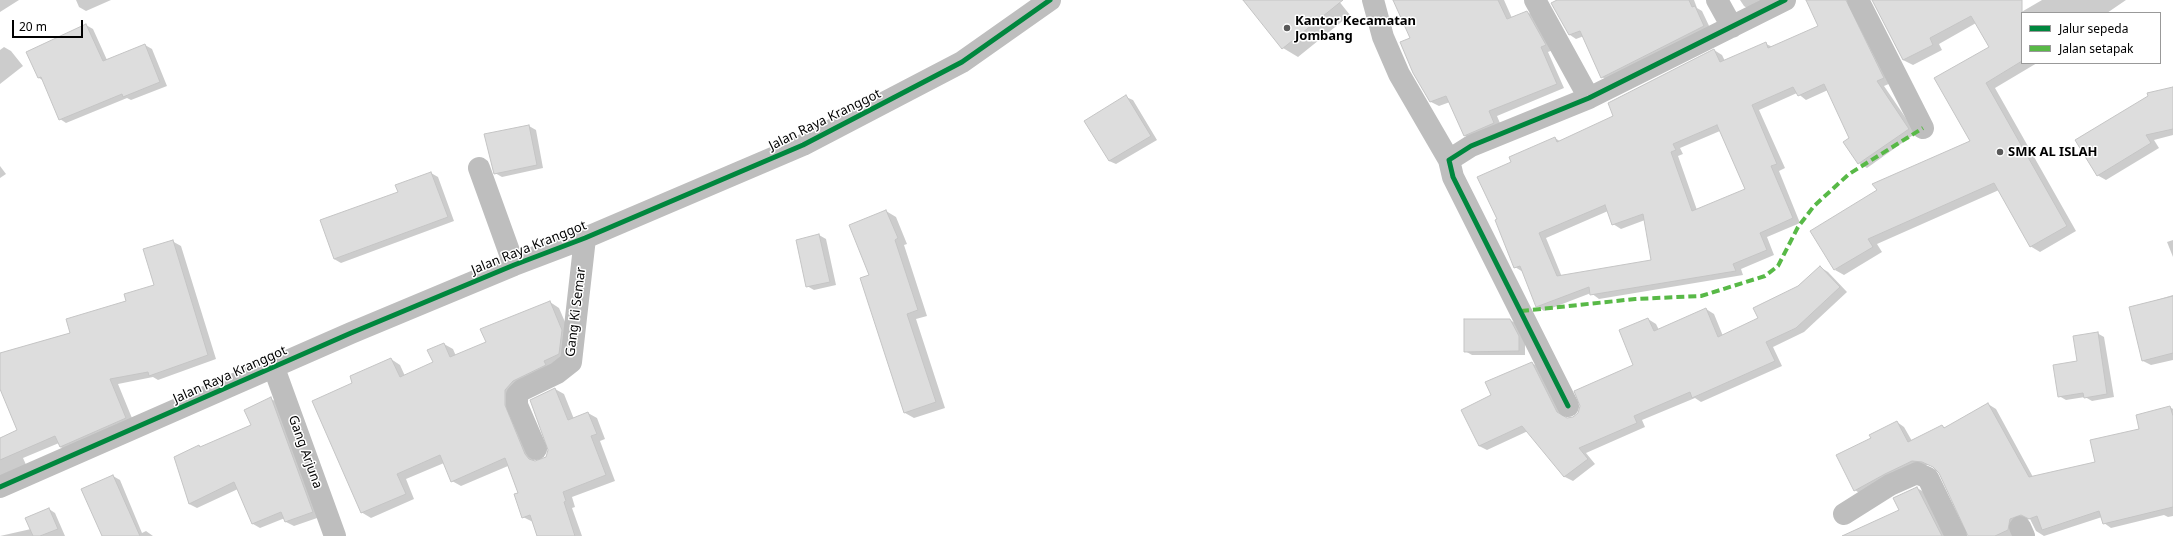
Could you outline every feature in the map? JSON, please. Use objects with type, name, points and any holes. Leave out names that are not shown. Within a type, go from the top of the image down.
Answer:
[{"type":"street","name":"Jalan Raya Kranggot","points":[[0,487],[351,334],[514,265],[585,238],[803,145],[925,83],[995,40],[1050,0]]},
{"type":"street","points":[[1373,0],[1383,37],[1400,74],[1449,160],[1453,177],[1568,406]]},
{"type":"street","points":[[1535,0],[1589,98]]},
{"type":"street","points":[[1717,0],[1732,26]]},
{"type":"street","points":[[1449,160],[1471,146],[1589,98],[1785,0]]},
{"type":"street","points":[[1858,0],[1923,128]]},
{"type":"street","points":[[479,168],[514,265]]},
{"type":"street","name":"Gang Ki Semar","points":[[536,449],[517,405],[517,394],[522,390],[557,373],[571,362],[585,238]]},
{"type":"street","name":"Gang Arjuna","points":[[274,368],[335,536]]},
{"type":"street","points":[[1844,514],[1890,485],[1917,473],[1928,478],[1956,536]]},
{"type":"building","name":"Kantor Kecamatan Jombang","points":[[1243,0],[1343,0],[1282,49]]},
{"type":"building","points":[[1393,0],[1498,0],[1507,19],[1527,11],[1546,45],[1541,47],[1557,84],[1489,111],[1494,123],[1464,136],[1446,96],[1430,102],[1413,73],[1400,42],[1410,38]]},
{"type":"building","points":[[1557,0],[1689,0],[1692,7],[1695,6],[1704,26],[1601,78],[1580,31],[1569,35],[1551,3]]},
{"type":"building","points":[[1806,0],[1846,0],[1884,78],[1877,81],[1909,129],[1858,164],[1843,142],[1849,138],[1824,84],[1798,96],[1793,87],[1752,105],[1777,164],[1771,166],[1793,218],[1760,233],[1767,250],[1733,264],[1736,271],[1590,295],[1589,287],[1536,307],[1520,266],[1514,268],[1495,220],[1497,219],[1477,177],[1511,162],[1509,157],[1555,137],[1557,142],[1613,116],[1608,103],[1714,49],[1720,62],[1766,42],[1768,48],[1818,26]],"holes":[[[1717,125],[1745,189],[1692,211],[1671,152],[1676,150],[1673,144]],[[1605,205],[1612,225],[1643,214],[1651,260],[1557,276],[1539,233]]]},
{"type":"building","points":[[1872,0],[2022,0],[2021,62],[1986,83],[2067,226],[2030,247],[1994,183],[1868,239],[1873,247],[1834,270],[1810,231],[1877,190],[1872,184],[1970,141],[1934,78],[1989,47],[1971,16],[1930,38],[1933,45],[1903,60]]},
{"type":"building","points":[[86,24],[103,61],[145,44],[160,82],[123,97],[122,94],[59,120],[41,77],[38,78],[26,52]]},
{"type":"building","name":"SMK AL ISLAH","points":[[2173,87],[2173,129],[2146,135],[2151,143],[2097,176],[2075,140],[2148,96],[2147,93]]},
{"type":"building","points":[[1126,95],[1151,136],[1109,161],[1084,121]]},
{"type":"building","points":[[529,125],[537,165],[494,174],[484,134]]},
{"type":"building","points":[[431,172],[448,217],[334,259],[320,220],[398,192],[395,185]]},
{"type":"building","points":[[886,210],[898,238],[895,240],[918,310],[907,314],[936,402],[904,413],[860,278],[869,275],[849,225]]},
{"type":"building","points":[[819,234],[830,282],[806,287],[796,240]]},
{"type":"building","points":[[173,240],[208,355],[149,376],[148,372],[110,379],[126,418],[60,447],[55,436],[0,460],[0,438],[17,430],[0,389],[0,353],[70,333],[66,319],[126,301],[124,294],[154,285],[143,249]]},
{"type":"building","points":[[1820,266],[1840,287],[1796,328],[1766,342],[1775,361],[1692,398],[1690,392],[1634,416],[1637,423],[1579,448],[1588,459],[1564,477],[1522,426],[1479,446],[1461,410],[1491,395],[1485,382],[1532,362],[1557,412],[1567,418],[1573,417],[1578,413],[1580,406],[1574,391],[1633,365],[1619,330],[1648,318],[1654,331],[1706,308],[1718,337],[1758,318],[1753,308],[1798,286]]},
{"type":"building","points":[[2173,296],[2173,353],[2142,361],[2129,307]]},
{"type":"building","points":[[550,301],[562,330],[559,354],[544,361],[546,365],[513,381],[505,390],[505,405],[525,454],[529,459],[535,461],[546,457],[548,450],[530,400],[555,388],[568,420],[588,412],[597,434],[591,436],[606,475],[563,492],[566,501],[564,502],[575,536],[537,536],[530,515],[522,518],[514,494],[518,493],[505,458],[451,482],[440,455],[397,474],[406,494],[361,513],[312,401],[352,383],[350,376],[391,358],[400,377],[433,362],[427,350],[444,343],[450,357],[486,342],[480,329]]},
{"type":"building","points":[[1464,319],[1510,319],[1519,336],[1519,351],[1464,352]]},
{"type":"building","points":[[2098,332],[2107,394],[2084,398],[2083,393],[2058,397],[2053,365],[2077,361],[2073,336]]},
{"type":"building","points":[[271,397],[313,512],[285,522],[281,512],[252,524],[234,482],[189,504],[174,457],[199,445],[200,447],[251,425],[244,410]]},
{"type":"building","points":[[1988,403],[2029,477],[2095,462],[2090,440],[2139,429],[2136,415],[2170,406],[2173,416],[2173,507],[2103,524],[2099,511],[2042,530],[2037,516],[2029,519],[2021,515],[2010,519],[2008,530],[1995,536],[1968,536],[1939,473],[1933,467],[1922,462],[1912,461],[1854,491],[1836,455],[1871,438],[1869,435],[1897,421],[1908,442],[1942,425],[1944,428]]},
{"type":"building","points":[[113,475],[140,536],[102,536],[81,489]]},
{"type":"building","points":[[1917,487],[1942,536],[1842,536],[1899,510],[1893,498]]},
{"type":"building","points":[[49,508],[58,529],[40,536],[33,536],[25,518]]},
{"type":"marked path","points":[[1521,311],[1635,299],[1701,296],[1765,276],[1778,266],[1798,227],[1814,206],[1849,174],[1923,128]]},
{"type":"cycle path","points":[[0,487],[351,333],[514,265],[585,238],[803,145],[962,62],[1050,0]]},
{"type":"cycle path","points":[[1568,406],[1453,177],[1449,160],[1471,146],[1589,98],[1785,0]]},
{"type":"place","name":"Kantor Kecamatan Jombang","points":[[1287,28]]},
{"type":"place","name":"SMK AL ISLAH","points":[[2000,152]]}]
